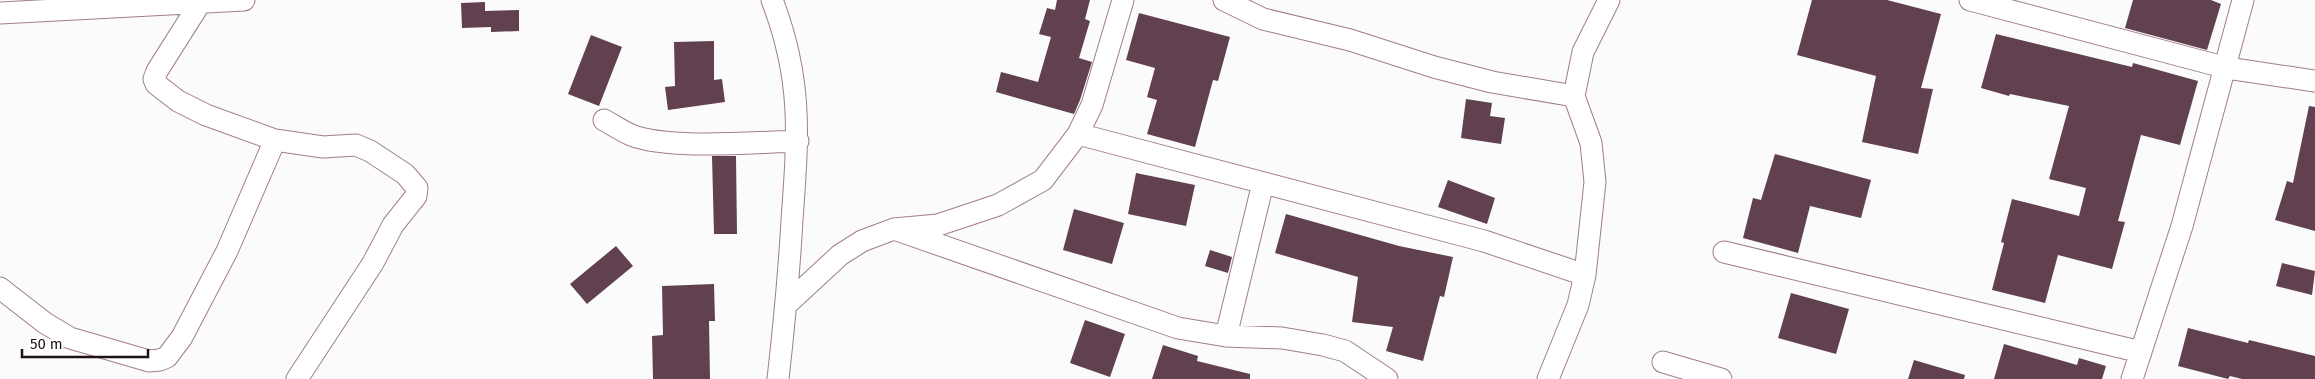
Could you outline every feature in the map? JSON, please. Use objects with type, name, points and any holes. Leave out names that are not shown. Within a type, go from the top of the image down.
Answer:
[{"type":"street","points":[[0,13],[79,5],[244,0]]},
{"type":"street","points":[[772,0],[781,23],[793,71],[798,141],[787,304],[778,379]]},
{"type":"street","points":[[787,304],[840,255],[862,242],[894,229],[938,225],[998,205],[1043,180],[1078,134],[1092,105],[1123,0]]},
{"type":"street","points":[[1224,0],[1263,19],[1350,40],[1434,68],[1492,82],[1574,96]]},
{"type":"street","points":[[1548,379],[1554,369],[1578,305],[1585,275],[1595,182],[1591,143],[1574,96],[1582,52],[1609,0]]},
{"type":"street","points":[[1970,0],[2227,68],[2315,81]]},
{"type":"street","points":[[2132,379],[2182,226],[2227,68],[2243,0]]},
{"type":"street","points":[[202,1],[157,71],[154,79],[156,84],[178,101],[206,115],[274,140],[323,146],[356,145],[370,150],[405,174],[417,188],[416,196],[393,225],[373,263],[297,379]]},
{"type":"street","points":[[604,120],[632,135],[658,140],[693,143],[798,141]]},
{"type":"street","points":[[1078,134],[1484,241],[1585,275]]},
{"type":"street","points":[[0,288],[45,323],[70,338],[149,361],[160,360],[166,357],[182,338],[226,251],[274,140]]},
{"type":"street","points":[[1226,336],[1263,183]]},
{"type":"street","points":[[894,229],[1178,328],[1226,336],[1282,338],[1345,350],[1387,379]]},
{"type":"street","points":[[1724,252],[2141,352]]},
{"type":"street","points":[[1663,362],[1721,379]]},
{"type":"building","points":[[1057,0],[1090,0],[1085,19],[1090,21],[1079,58],[1092,62],[1074,114],[996,92],[1001,72],[1038,82],[1051,37],[1039,34],[1047,8],[1055,10]]},
{"type":"building","points":[[1812,0],[1887,0],[1941,14],[1921,88],[1933,89],[1918,154],[1862,142],[1876,76],[1797,55]]},
{"type":"building","points":[[2133,0],[2211,0],[2221,4],[2207,50],[2125,28]]},
{"type":"building","points":[[485,2],[485,11],[519,10],[519,31],[491,32],[491,27],[462,28],[461,3]]},
{"type":"building","points":[[1139,13],[1230,37],[1218,81],[1213,80],[1195,147],[1147,134],[1157,100],[1147,97],[1155,68],[1126,60]]},
{"type":"building","points":[[1996,34],[2132,67],[2133,63],[2198,81],[2180,145],[2141,135],[2118,221],[2125,222],[2112,269],[2058,255],[2045,303],[1992,290],[2004,243],[2001,242],[2012,199],[2079,216],[2086,188],[2049,179],[2069,106],[2010,94],[2009,96],[1981,88]]},
{"type":"building","points":[[591,35],[622,47],[599,106],[568,94]]},
{"type":"building","points":[[714,41],[714,80],[722,79],[725,102],[668,110],[665,87],[675,86],[674,42]]},
{"type":"building","points":[[1466,99],[1492,103],[1490,116],[1505,118],[1501,144],[1461,138]]},
{"type":"building","points":[[2309,106],[2315,107],[2315,231],[2275,220],[2287,181],[2293,183]]},
{"type":"building","points":[[1775,154],[1871,180],[1861,218],[1810,206],[1798,253],[1743,238],[1753,198],[1761,200]]},
{"type":"building","points":[[712,156],[736,156],[737,234],[714,234]]},
{"type":"building","points":[[1136,173],[1195,185],[1186,226],[1128,214]]},
{"type":"building","points":[[1448,180],[1495,198],[1487,224],[1438,207]]},
{"type":"building","points":[[1074,209],[1124,223],[1112,264],[1063,250]]},
{"type":"building","points":[[1286,214],[1399,246],[1453,257],[1444,297],[1440,296],[1423,361],[1386,351],[1393,327],[1352,322],[1358,277],[1275,253]]},
{"type":"building","points":[[616,246],[633,266],[587,304],[570,284]]},
{"type":"building","points":[[1210,250],[1232,257],[1228,273],[1205,266]]},
{"type":"building","points":[[2282,263],[2315,271],[2312,295],[2276,286]]},
{"type":"building","points":[[714,284],[715,321],[709,321],[710,379],[653,379],[652,336],[663,335],[662,286]]},
{"type":"building","points":[[1791,293],[1849,309],[1836,354],[1778,338]]},
{"type":"building","points":[[1085,320],[1125,334],[1110,377],[1070,363]]},
{"type":"building","points":[[2188,328],[2248,343],[2249,340],[2315,356],[2315,379],[2242,379],[2230,376],[2228,379],[2178,366]]},
{"type":"building","points":[[2004,344],[2077,365],[2079,358],[2106,366],[2102,379],[1994,379]]},
{"type":"building","points":[[1163,345],[1198,356],[1197,361],[1250,374],[1250,379],[1152,379]]},
{"type":"building","points":[[1914,360],[1965,375],[1964,379],[1908,379]]}]
